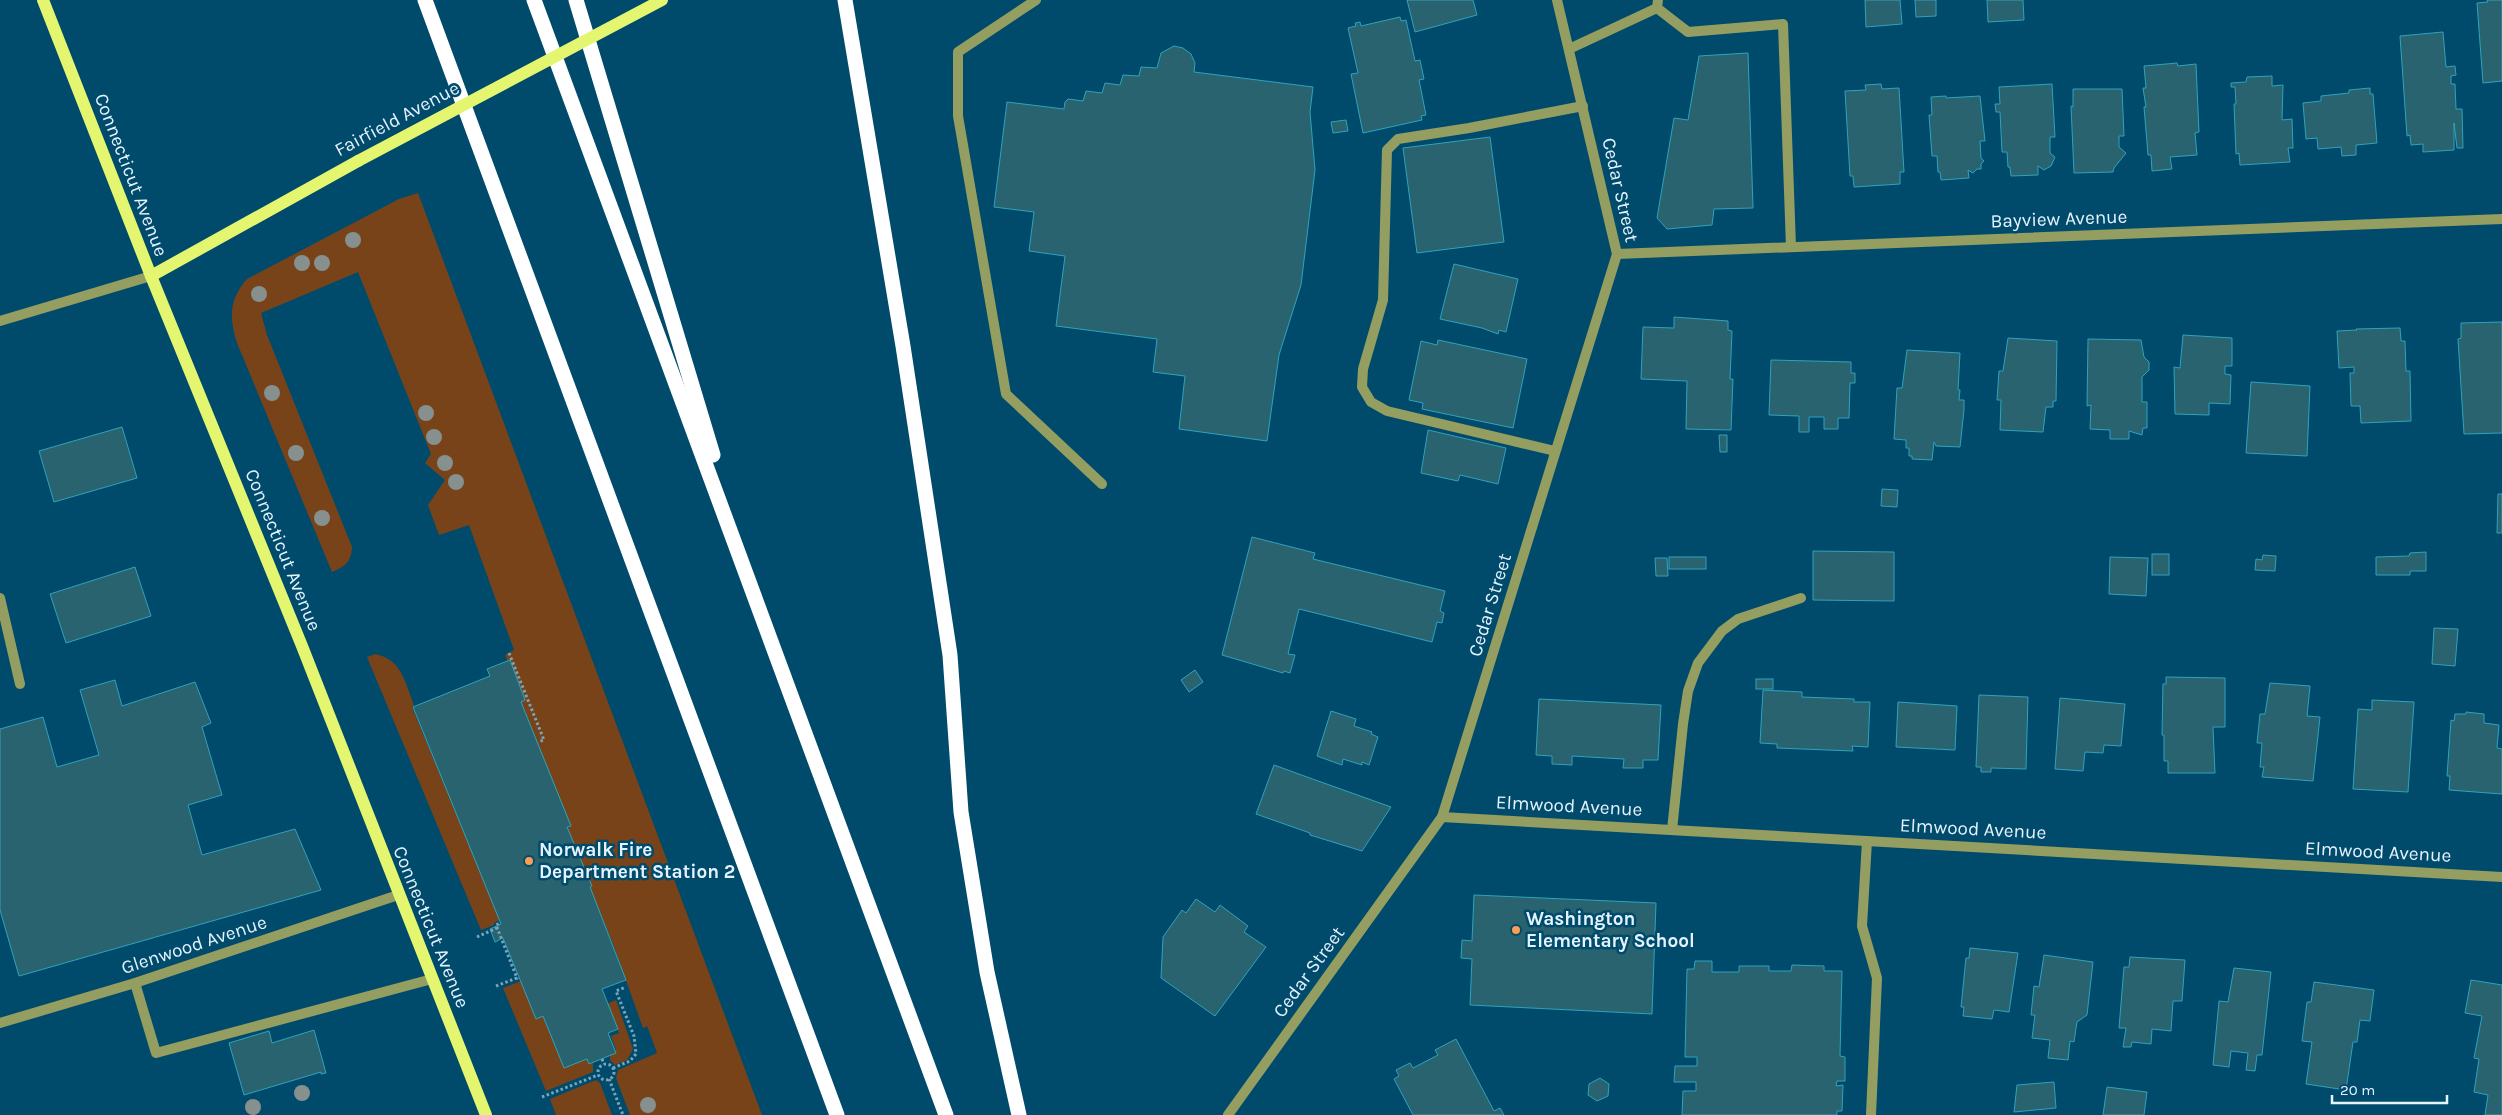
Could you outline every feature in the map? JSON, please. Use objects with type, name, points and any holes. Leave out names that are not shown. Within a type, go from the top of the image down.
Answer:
[{"type":"highway","points":[[425,0],[837,1115]]},
{"type":"highway","points":[[534,0],[946,1115]]},
{"type":"highway","points":[[576,0],[753,590]]},
{"type":"highway","points":[[846,0],[903,346],[950,655],[961,812],[988,972],[1019,1115]]},
{"type":"main road","name":"Connecticut Avenue","points":[[43,0],[151,276],[302,646],[398,895],[486,1115]]},
{"type":"main road","name":"Fairfield Avenue","points":[[151,276],[358,160],[662,0]]},
{"type":"street","points":[[1036,0],[958,52],[958,116],[1006,394],[1102,484]]},
{"type":"street","name":"Cedar Street","points":[[1228,1115],[1442,817],[1617,254],[1557,0]]},
{"type":"street","points":[[1569,49],[1657,4],[1688,32],[1784,24],[1791,247]]},
{"type":"street","points":[[1556,451],[1387,411],[1371,402],[1362,388],[1363,369],[1383,300],[1387,150],[1398,139],[1469,128],[1582,106]]},
{"type":"street","name":"Bayview Avenue","points":[[1617,254],[2502,219]]},
{"type":"street","points":[[0,321],[151,276]]},
{"type":"street","points":[[0,598],[20,684]]},
{"type":"street","points":[[1672,830],[1683,724],[1688,692],[1698,663],[1722,631],[1738,619],[1801,598]]},
{"type":"street","name":"Elmwood Avenue","points":[[1442,817],[2502,877]]},
{"type":"street","points":[[1867,841],[1862,926],[1876,978],[1871,1115]]},
{"type":"street","name":"Glenwood Avenue","points":[[0,1023],[134,983],[398,895]]},
{"type":"street","points":[[134,983],[156,1052],[432,979]]},
{"type":"path","points":[[509,653],[544,740],[538,742]]},
{"type":"path","points":[[496,986],[517,978],[496,924],[500,923]]},
{"type":"path","points":[[477,936],[498,928]]},
{"type":"path","points":[[613,1068],[630,1061],[636,1054],[634,1036],[616,991],[626,987]]},
{"type":"path","points":[[602,1059],[604,1064]]},
{"type":"path","points":[[604,1064],[609,1064],[613,1068],[613,1076],[609,1079],[603,1079],[598,1075],[598,1069],[604,1064]]},
{"type":"path","points":[[542,1097],[598,1075]]},
{"type":"path","points":[[609,1079],[622,1115]]},
{"type":"shaded area","points":[[418,193],[762,1115],[630,1115],[616,1078],[618,1070],[657,1053],[647,1026],[643,1028],[613,944],[565,829],[570,827],[518,700],[522,698],[505,655],[514,650],[469,525],[439,535],[428,505],[445,480],[425,463],[431,454],[358,272],[261,313],[267,335],[352,547],[347,563],[332,572],[237,343],[232,309],[241,286],[247,279],[399,199]]},
{"type":"shaded area","points":[[375,654],[391,661],[405,681],[414,705],[412,707],[500,920],[494,923],[494,925],[481,930],[367,657]]},
{"type":"shaded area","points":[[521,981],[536,1019],[543,1016],[564,1068],[587,1059],[589,1064],[593,1063],[593,1072],[546,1091],[503,988]]},
{"type":"shaded area","points":[[616,1000],[633,1049],[627,1060],[615,1065],[610,1060],[610,1053],[616,1050],[611,1036],[619,1033],[607,1004]]},
{"type":"shaded area","points":[[596,1080],[600,1083],[612,1115],[556,1115],[550,1099]]},
{"type":"building","points":[[1407,0],[1473,0],[1477,15],[1415,32]]},
{"type":"building","points":[[1865,0],[1900,0],[1902,24],[1866,27]]},
{"type":"building","points":[[1915,0],[1936,0],[1936,16],[1916,17]]},
{"type":"building","points":[[1987,0],[2023,0],[2024,20],[1988,22]]},
{"type":"building","points":[[2487,0],[2502,0],[2502,81],[2483,83],[2477,3],[2488,2]]},
{"type":"building","points":[[1400,17],[1401,21],[1406,20],[1415,61],[1420,60],[1424,79],[1419,80],[1426,115],[1421,116],[1422,120],[1363,133],[1351,74],[1358,73],[1348,28],[1356,26],[1355,23],[1360,22],[1361,26]]},
{"type":"building","points":[[2443,32],[2446,67],[2455,66],[2456,75],[2451,76],[2451,84],[2455,84],[2456,109],[2462,109],[2463,148],[2457,148],[2454,123],[2454,150],[2423,152],[2423,144],[2411,145],[2410,135],[2407,136],[2400,36]]},
{"type":"building","points":[[1174,46],[1183,48],[1191,54],[1195,63],[1194,72],[1313,87],[1310,112],[1315,170],[1301,285],[1279,355],[1267,441],[1179,429],[1185,376],[1153,372],[1157,339],[1056,326],[1065,256],[1029,251],[1034,212],[994,207],[1007,102],[1064,109],[1065,102],[1068,99],[1083,101],[1086,91],[1102,93],[1105,83],[1120,85],[1123,75],[1139,76],[1141,67],[1157,68],[1161,53]]},
{"type":"building","points":[[1748,53],[1753,208],[1714,209],[1712,225],[1667,229],[1657,218],[1674,118],[1688,120],[1699,56]]},
{"type":"building","points":[[2177,63],[2178,66],[2196,64],[2199,132],[2195,133],[2197,155],[2170,157],[2172,169],[2152,171],[2151,155],[2148,155],[2144,107],[2146,107],[2143,88],[2146,88],[2144,66]]},
{"type":"building","points":[[2272,76],[2272,86],[2283,85],[2282,120],[2292,119],[2293,148],[2288,148],[2290,162],[2240,165],[2239,153],[2236,154],[2235,87],[2231,87],[2231,83],[2246,82],[2247,77]]},
{"type":"building","points":[[1881,84],[1882,89],[1899,88],[1904,172],[1900,172],[1900,184],[1854,187],[1853,176],[1850,176],[1845,91],[1866,90],[1865,85]]},
{"type":"building","points":[[2052,84],[2055,137],[2050,137],[2050,153],[2055,157],[2051,166],[2044,170],[2038,166],[2038,175],[2011,176],[2007,152],[2002,152],[2000,112],[1996,112],[1995,104],[2000,104],[1999,87]]},
{"type":"building","points":[[2370,88],[2370,94],[2373,94],[2377,143],[2356,145],[2356,155],[2342,156],[2341,147],[2318,149],[2317,138],[2306,139],[2303,103],[2321,101],[2321,96],[2349,93],[2349,90]]},
{"type":"building","points":[[2073,89],[2122,89],[2124,136],[2119,136],[2119,147],[2126,153],[2113,172],[2074,173],[2071,106],[2073,107]]},
{"type":"building","points":[[1946,96],[1946,98],[1980,96],[1985,141],[1980,141],[1981,158],[1984,161],[1981,164],[1981,169],[1977,169],[1973,173],[1968,170],[1969,178],[1941,180],[1940,172],[1938,172],[1937,156],[1932,156],[1929,115],[1932,115],[1931,97]]},
{"type":"building","points":[[1346,120],[1348,131],[1333,133],[1331,122]]},
{"type":"building","points":[[1490,137],[1504,242],[1417,253],[1403,148]]},
{"type":"building","points":[[1454,264],[1518,279],[1506,332],[1499,330],[1498,334],[1482,328],[1440,319]]},
{"type":"building","points":[[1674,317],[1728,321],[1728,330],[1732,331],[1730,379],[1733,379],[1731,430],[1686,429],[1687,381],[1641,379],[1643,327],[1674,328]]},
{"type":"building","points":[[2502,322],[2502,433],[2464,434],[2458,339],[2461,338],[2461,323]]},
{"type":"building","points":[[2400,328],[2401,341],[2405,341],[2406,371],[2410,371],[2411,421],[2361,423],[2360,406],[2351,406],[2350,373],[2354,373],[2354,367],[2339,368],[2337,331]]},
{"type":"building","points":[[2183,335],[2232,338],[2232,366],[2225,366],[2225,374],[2231,375],[2230,404],[2209,403],[2209,415],[2175,414],[2174,367],[2180,368]]},
{"type":"building","points":[[2008,338],[2057,341],[2056,401],[2053,401],[2053,407],[2046,407],[2043,432],[2000,430],[2001,400],[1997,400],[1999,371],[2003,371]]},
{"type":"building","points":[[2088,339],[2141,340],[2144,357],[2149,362],[2149,370],[2142,377],[2142,402],[2147,402],[2147,428],[2143,428],[2142,435],[2129,431],[2129,439],[2110,439],[2110,430],[2090,429],[2091,405],[2087,406]]},
{"type":"building","points":[[1438,340],[1527,359],[1513,428],[1422,409],[1423,403],[1409,400],[1421,341],[1437,345]]},
{"type":"building","points":[[1907,350],[1960,353],[1958,390],[1960,390],[1959,400],[1964,400],[1964,410],[1960,447],[1936,446],[1934,442],[1932,460],[1912,459],[1912,456],[1909,456],[1909,448],[1906,448],[1906,440],[1894,439],[1897,388],[1902,388]]},
{"type":"building","points":[[1771,360],[1851,362],[1851,373],[1855,373],[1855,383],[1850,383],[1849,418],[1838,418],[1838,429],[1824,429],[1824,417],[1809,417],[1809,432],[1799,432],[1799,416],[1769,415]]},
{"type":"building","points":[[2251,382],[2310,386],[2307,456],[2246,453]]},
{"type":"building","points":[[122,427],[137,478],[54,502],[39,451]]},
{"type":"building","points":[[1428,430],[1506,448],[1498,484],[1460,475],[1458,481],[1421,473]]},
{"type":"building","points":[[1719,435],[1727,435],[1727,452],[1720,452]]},
{"type":"building","points":[[1882,489],[1898,490],[1897,507],[1881,506]]},
{"type":"building","points":[[2498,494],[2502,494],[2502,533],[2497,533]]},
{"type":"building","points":[[1252,537],[1315,553],[1313,559],[1445,591],[1440,611],[1444,613],[1442,623],[1437,622],[1432,642],[1299,609],[1288,654],[1295,655],[1290,673],[1284,671],[1283,673],[1222,655]]},
{"type":"building","points":[[1813,551],[1894,552],[1894,601],[1813,600]]},
{"type":"building","points":[[2426,552],[2426,571],[2410,571],[2410,575],[2376,575],[2376,557],[2409,556],[2410,553]]},
{"type":"building","points":[[2152,554],[2169,554],[2169,575],[2152,575]]},
{"type":"building","points":[[2263,555],[2276,556],[2275,571],[2255,570],[2256,559],[2262,560]]},
{"type":"building","points":[[1669,557],[1706,557],[1706,569],[1669,569]]},
{"type":"building","points":[[2110,557],[2148,558],[2146,596],[2109,594]]},
{"type":"building","points":[[1655,558],[1667,558],[1668,576],[1656,576]]},
{"type":"building","points":[[135,567],[151,616],[66,643],[50,594]]},
{"type":"building","points":[[2434,628],[2458,629],[2455,666],[2432,664]]},
{"type":"building","name":"Norwalk Fire Department Station 2","points":[[510,660],[525,700],[521,702],[571,826],[567,827],[592,886],[590,887],[626,980],[602,989],[618,1029],[608,1033],[616,1053],[589,1064],[587,1059],[564,1068],[543,1016],[536,1019],[503,938],[495,942],[490,929],[501,924],[413,707],[490,676],[487,669]]},
{"type":"building","points":[[1195,670],[1203,682],[1189,692],[1181,680]]},
{"type":"building","points":[[2166,677],[2225,678],[2225,727],[2213,727],[2215,773],[2168,773],[2168,761],[2164,761],[2164,735],[2162,735],[2163,684],[2166,684]]},
{"type":"building","points":[[1756,679],[1773,679],[1773,689],[1756,689]]},
{"type":"building","points":[[115,680],[122,706],[195,682],[211,723],[202,727],[222,795],[188,805],[202,855],[295,829],[321,890],[19,976],[0,910],[0,729],[43,717],[57,767],[99,755],[80,690]]},
{"type":"building","points":[[2270,683],[2310,686],[2307,716],[2320,717],[2313,781],[2262,777],[2264,767],[2260,767],[2262,743],[2257,743],[2260,714],[2265,714]]},
{"type":"building","points":[[1763,690],[1802,692],[1802,697],[1854,699],[1854,702],[1870,702],[1868,747],[1852,746],[1853,751],[1777,748],[1777,744],[1760,743]]},
{"type":"building","points":[[1979,695],[2028,697],[2026,769],[1991,768],[1991,772],[1981,772],[1981,767],[1976,767]]},
{"type":"building","points":[[2060,698],[2125,704],[2121,746],[2104,745],[2103,753],[2085,752],[2083,771],[2055,769]]},
{"type":"building","points":[[1539,699],[1661,705],[1658,760],[1643,760],[1643,768],[1623,768],[1624,759],[1572,756],[1572,765],[1552,764],[1552,756],[1536,755]]},
{"type":"building","points":[[2372,700],[2414,702],[2408,792],[2353,789],[2358,709],[2372,710]]},
{"type":"building","points":[[1898,702],[1957,706],[1955,750],[1896,747]]},
{"type":"building","points":[[1331,711],[1356,719],[1354,726],[1372,732],[1371,734],[1378,737],[1369,765],[1362,762],[1362,765],[1343,759],[1342,765],[1317,756]]},
{"type":"building","points":[[2466,712],[2484,714],[2484,723],[2499,725],[2497,748],[2502,749],[2502,794],[2449,790],[2450,776],[2447,776],[2451,720],[2454,721],[2455,714],[2466,714]]},
{"type":"building","points":[[1274,765],[1391,807],[1362,851],[1310,835],[1310,833],[1256,814]]},
{"type":"building","points":[[1474,895],[1656,903],[1652,1014],[1470,1005],[1472,959],[1461,958],[1462,940],[1472,941]]},
{"type":"building","points":[[1196,899],[1215,912],[1220,905],[1248,926],[1244,932],[1266,947],[1215,1016],[1161,978],[1163,937],[1182,910],[1186,913]]},
{"type":"building","points":[[1970,948],[2018,953],[2009,1012],[1994,1010],[1992,1019],[1963,1016],[1964,1007],[1961,1007],[1966,958],[1969,958]]},
{"type":"building","points":[[2044,955],[2093,962],[2087,1015],[2077,1022],[2074,1042],[2070,1041],[2068,1060],[2048,1058],[2050,1040],[2032,1038],[2035,1015],[2031,1015],[2034,986],[2039,987]]},
{"type":"building","points":[[2130,957],[2185,960],[2182,1001],[2173,1001],[2171,1031],[2152,1029],[2151,1044],[2132,1042],[2131,1047],[2123,1047],[2126,1028],[2119,1028],[2124,967],[2129,967]]},
{"type":"building","points":[[1695,961],[1712,961],[1712,972],[1739,972],[1739,966],[1769,966],[1769,971],[1791,971],[1792,965],[1824,966],[1824,971],[1842,971],[1840,1056],[1845,1057],[1845,1081],[1837,1081],[1836,1086],[1843,1085],[1842,1111],[1837,1111],[1837,1115],[1682,1115],[1683,1091],[1696,1091],[1696,1082],[1674,1082],[1675,1066],[1697,1066],[1697,1057],[1685,1057],[1687,969],[1694,969]]},
{"type":"building","points":[[2234,968],[2271,972],[2262,1055],[2257,1055],[2255,1071],[2246,1070],[2248,1053],[2231,1051],[2229,1067],[2213,1065],[2219,1001],[2228,1002]]},
{"type":"building","points":[[2471,980],[2502,985],[2502,1115],[2485,1115],[2488,1095],[2474,1092],[2479,1059],[2474,1058],[2482,1016],[2465,1013]]},
{"type":"building","points":[[2314,982],[2374,990],[2370,1021],[2360,1020],[2357,1042],[2353,1042],[2346,1090],[2306,1084],[2312,1042],[2302,1041],[2307,1002],[2311,1002]]},
{"type":"building","points":[[314,1030],[326,1073],[321,1074],[321,1072],[244,1095],[229,1043],[269,1031],[272,1043]]},
{"type":"building","points":[[1456,1039],[1494,1111],[1500,1108],[1504,1115],[1413,1115],[1394,1079],[1399,1076],[1396,1070],[1410,1063],[1413,1068],[1438,1055],[1435,1050]]},
{"type":"building","points":[[1600,1078],[1609,1084],[1608,1096],[1597,1101],[1588,1095],[1589,1084]]},
{"type":"building","points":[[2054,1082],[2056,1108],[2014,1112],[2017,1085]]},
{"type":"building","points":[[2107,1087],[2147,1092],[2144,1115],[2103,1115]]},
{"type":"place","name":"Norwalk Fire Department Station 2","points":[[529,861]]},
{"type":"place","name":"Washington Elementary School","points":[[1516,930]]}]
